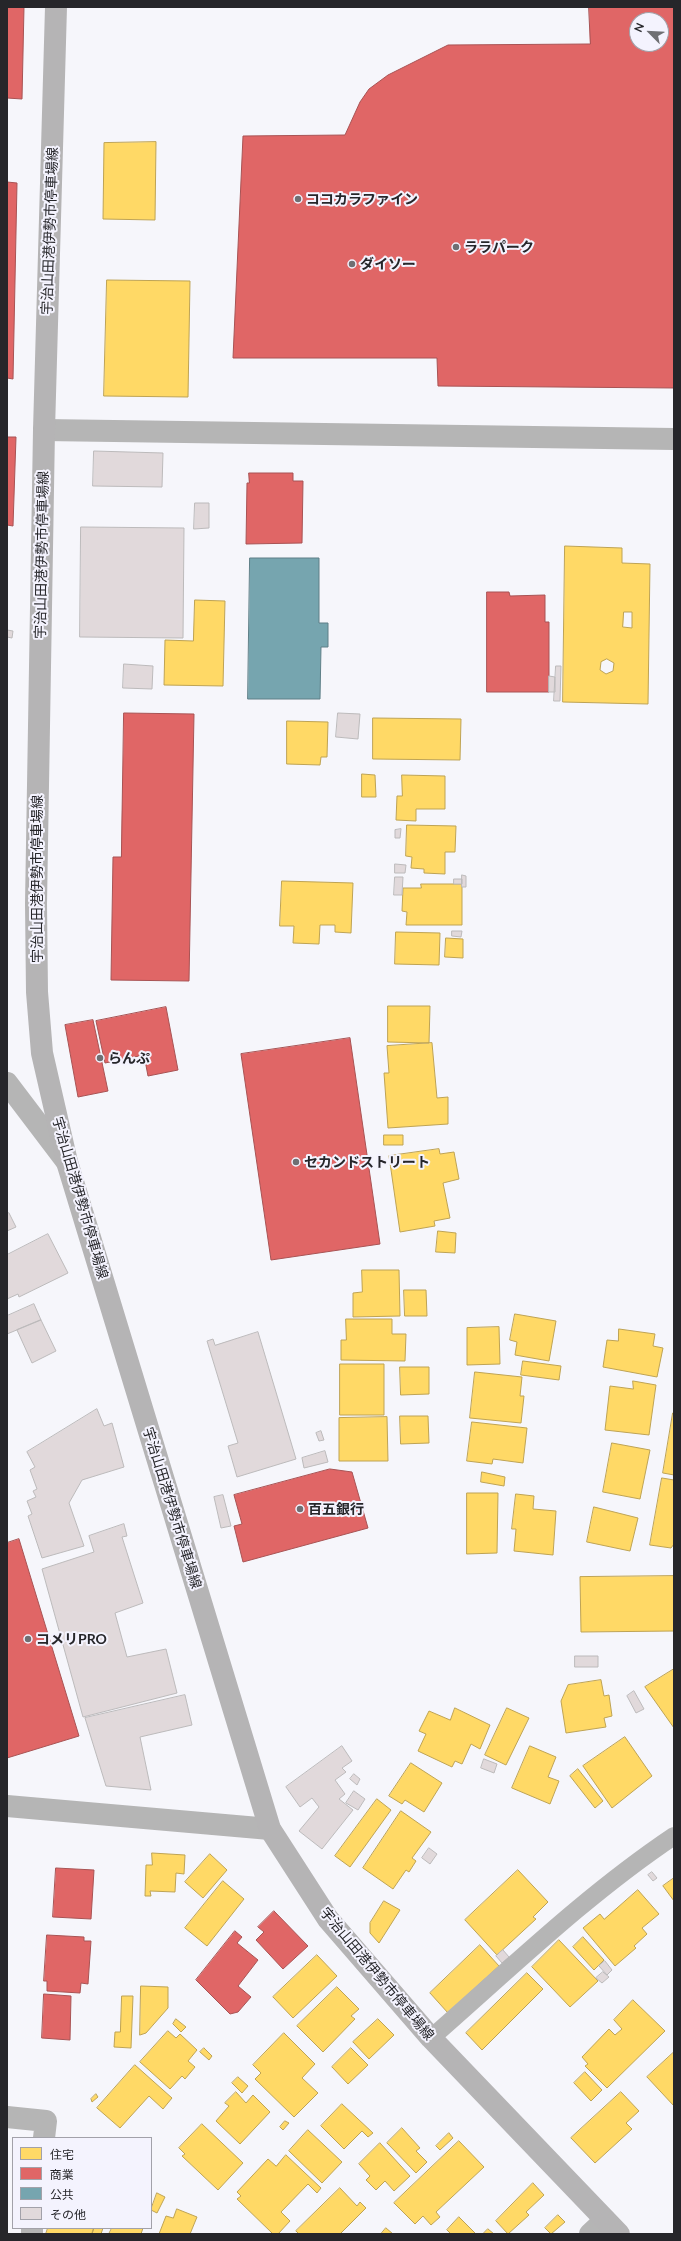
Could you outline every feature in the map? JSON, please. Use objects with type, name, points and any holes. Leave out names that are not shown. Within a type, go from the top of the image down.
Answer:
[{"type":"main road","name":"宇治山田港伊勢市停車場線","points":[[56,7],[44,430],[36,904],[37,992],[42,1053],[67,1162],[270,1829],[328,1918],[431,2038],[605,2229]]},
{"type":"street","points":[[44,430],[674,439]]},
{"type":"street","points":[[7,1083],[67,1162]]},
{"type":"street","points":[[7,1806],[270,1829]]},
{"type":"street","points":[[7,2117],[46,2121],[44,2137]]},
{"type":"lane","points":[[431,2038],[573,1912],[646,1855],[674,1836]]},
{"type":"building: 住宅","points":[[156,142],[155,220],[103,219],[104,143]]},
{"type":"building: 住宅","points":[[107,280],[190,281],[188,397],[104,396]]},
{"type":"building: 住宅","points":[[565,546],[622,548],[622,563],[650,564],[648,704],[563,702]],"holes":[[[624,612],[632,612],[632,628],[623,627]],[[607,659],[614,663],[613,671],[606,674],[600,670],[601,662]]]},
{"type":"building: 住宅","points":[[195,600],[225,601],[223,686],[164,685],[165,640],[193,641]]},
{"type":"building: 住宅","points":[[373,718],[461,719],[460,760],[373,759]]},
{"type":"building: 住宅","points":[[287,721],[328,722],[327,757],[321,757],[320,765],[287,764]]},
{"type":"building: 住宅","points":[[362,774],[375,775],[376,797],[362,797]]},
{"type":"building: 住宅","points":[[402,775],[445,776],[445,809],[416,809],[416,821],[396,820],[397,796],[402,796]]},
{"type":"building: 住宅","points":[[407,825],[456,826],[455,852],[445,852],[445,874],[424,873],[424,869],[411,868],[412,857],[406,856]]},
{"type":"building: 住宅","points":[[282,881],[353,883],[351,933],[335,932],[335,925],[320,925],[319,944],[293,943],[294,926],[280,926]]},
{"type":"building: 住宅","points":[[421,884],[462,884],[462,925],[406,925],[407,912],[402,911],[403,888],[421,888]]},
{"type":"building: 住宅","points":[[396,932],[440,933],[439,965],[395,964]]},
{"type":"building: 住宅","points":[[446,938],[463,939],[463,958],[445,957]]},
{"type":"building: 住宅","points":[[388,1006],[430,1006],[429,1043],[388,1042]]},
{"type":"building: 住宅","points":[[432,1043],[437,1098],[448,1097],[448,1124],[388,1128],[384,1073],[389,1073],[387,1046]]},
{"type":"building: 住宅","points":[[384,1135],[403,1135],[403,1145],[384,1145]]},
{"type":"building: 住宅","points":[[439,1149],[440,1154],[454,1152],[459,1179],[443,1183],[450,1218],[434,1221],[435,1226],[400,1232],[389,1156]]},
{"type":"building: 住宅","points":[[438,1231],[456,1233],[455,1253],[436,1252]]},
{"type":"building: 住宅","points":[[362,1270],[399,1270],[400,1316],[353,1317],[353,1293],[362,1292]]},
{"type":"building: 住宅","points":[[404,1290],[426,1290],[427,1316],[405,1316]]},
{"type":"building: 住宅","points":[[515,1314],[556,1321],[549,1361],[515,1355],[517,1342],[510,1340]]},
{"type":"building: 住宅","points":[[346,1319],[392,1319],[392,1334],[406,1334],[405,1361],[341,1360],[341,1340],[346,1340]]},
{"type":"building: 住宅","points":[[499,1327],[500,1364],[467,1365],[467,1328]]},
{"type":"building: 住宅","points":[[619,1329],[655,1334],[653,1346],[663,1348],[657,1377],[603,1367],[607,1340],[618,1341]]},
{"type":"building: 住宅","points":[[523,1361],[561,1366],[559,1380],[521,1375]]},
{"type":"building: 住宅","points":[[340,1364],[384,1364],[384,1415],[340,1415]]},
{"type":"building: 住宅","points":[[400,1367],[429,1367],[429,1394],[401,1395]]},
{"type":"building: 住宅","points":[[475,1372],[522,1377],[520,1396],[524,1396],[521,1423],[470,1418]]},
{"type":"building: 住宅","points":[[633,1381],[656,1385],[649,1435],[605,1430],[610,1386],[633,1389]]},
{"type":"building: 住宅","points":[[674,1413],[674,1475],[663,1473]]},
{"type":"building: 住宅","points":[[400,1416],[428,1416],[429,1443],[401,1444]]},
{"type":"building: 住宅","points":[[387,1417],[388,1461],[339,1461],[339,1418]]},
{"type":"building: 住宅","points":[[472,1422],[527,1428],[523,1463],[493,1459],[492,1464],[467,1461]]},
{"type":"building: 住宅","points":[[612,1443],[650,1450],[640,1499],[603,1492]]},
{"type":"building: 住宅","points":[[482,1472],[505,1477],[504,1486],[481,1482]]},
{"type":"building: 住宅","points":[[662,1478],[674,1480],[674,1544],[671,1548],[650,1545]]},
{"type":"building: 住宅","points":[[467,1493],[498,1493],[497,1553],[467,1554]]},
{"type":"building: 住宅","points":[[516,1494],[534,1496],[533,1509],[556,1511],[553,1555],[514,1551],[516,1529],[512,1529]]},
{"type":"building: 住宅","points":[[594,1507],[638,1518],[630,1551],[587,1542]]},
{"type":"building: 住宅","points":[[674,1576],[674,1631],[581,1632],[580,1577]]},
{"type":"building: 住宅","points":[[674,1669],[674,1728],[645,1687]]},
{"type":"building: 住宅","points":[[601,1680],[604,1696],[609,1695],[612,1716],[604,1718],[606,1727],[566,1733],[561,1701],[568,1685]]},
{"type":"building: 住宅","points":[[455,1708],[490,1725],[480,1749],[471,1744],[462,1764],[455,1761],[452,1767],[418,1751],[426,1734],[419,1731],[429,1711],[450,1720]]},
{"type":"building: 住宅","points":[[507,1708],[529,1718],[506,1765],[485,1755]]},
{"type":"building: 住宅","points":[[625,1737],[652,1776],[612,1808],[583,1766]]},
{"type":"building: 住宅","points":[[530,1746],[556,1757],[548,1777],[559,1781],[550,1804],[512,1788]]},
{"type":"building: 住宅","points":[[411,1763],[442,1783],[424,1812],[405,1800],[402,1804],[389,1796]]},
{"type":"building: 住宅","points":[[578,1769],[603,1801],[595,1808],[570,1776]]},
{"type":"building: 住宅","points":[[377,1799],[391,1810],[350,1867],[335,1856]]},
{"type":"building: 住宅","points":[[401,1811],[431,1832],[412,1858],[416,1861],[409,1872],[406,1870],[393,1889],[363,1868]]},
{"type":"building: 住宅","points":[[152,1853],[185,1855],[184,1874],[176,1873],[175,1892],[150,1891],[151,1896],[145,1896],[146,1865],[152,1865]]},
{"type":"building: 住宅","points":[[210,1854],[227,1870],[203,1898],[185,1882]]},
{"type":"building: 住宅","points":[[518,1870],[548,1902],[533,1917],[536,1919],[497,1955],[465,1920]]},
{"type":"building: 住宅","points":[[674,1878],[674,1901],[663,1886]]},
{"type":"building: 住宅","points":[[223,1881],[244,1899],[207,1946],[185,1928]]},
{"type":"building: 住宅","points":[[638,1890],[659,1914],[642,1928],[647,1934],[634,1946],[636,1948],[615,1966],[583,1928],[600,1914],[604,1919]]},
{"type":"building: 住宅","points":[[384,1901],[400,1910],[379,1943],[370,1933],[370,1923]]},
{"type":"building: 住宅","points":[[583,1937],[604,1960],[594,1970],[573,1947]]},
{"type":"building: 住宅","points":[[559,1940],[598,1981],[570,2007],[532,1967]]},
{"type":"building: 住宅","points":[[480,1945],[499,1966],[448,2013],[430,1993]]},
{"type":"building: 住宅","points":[[317,1955],[337,1976],[293,2018],[273,1997]]},
{"type":"building: 住宅","points":[[527,1973],[543,1989],[482,2050],[466,2033]]},
{"type":"building: 住宅","points":[[141,1986],[168,1987],[168,2008],[146,2033],[140,2035]]},
{"type":"building: 住宅","points":[[337,1987],[359,2009],[351,2016],[355,2019],[323,2052],[297,2026]]},
{"type":"building: 住宅","points":[[122,1996],[133,1996],[131,2048],[114,2047],[115,2032],[120,2032]]},
{"type":"building: 住宅","points":[[633,2000],[665,2031],[607,2088],[585,2066],[588,2064],[582,2057],[609,2029],[615,2035],[622,2029],[614,2020]]},
{"type":"building: 住宅","points":[[176,2019],[186,2027],[181,2032],[173,2024]]},
{"type":"building: 住宅","points":[[378,2019],[394,2035],[369,2059],[353,2042]]},
{"type":"building: 住宅","points":[[168,2031],[176,2038],[180,2034],[197,2050],[188,2061],[195,2067],[185,2079],[182,2076],[170,2089],[140,2062]]},
{"type":"building: 住宅","points":[[284,2033],[315,2064],[302,2078],[318,2093],[294,2117],[255,2079],[261,2073],[253,2065]]},
{"type":"building: 住宅","points":[[204,2048],[212,2056],[209,2060],[200,2052]]},
{"type":"building: 住宅","points":[[351,2048],[368,2065],[348,2084],[332,2067]]},
{"type":"building: 住宅","points":[[674,2052],[674,2106],[647,2077]]},
{"type":"building: 住宅","points":[[135,2065],[172,2098],[163,2109],[149,2096],[120,2128],[97,2108]]},
{"type":"building: 住宅","points":[[585,2072],[602,2090],[591,2101],[574,2083]]},
{"type":"building: 住宅","points":[[238,2077],[248,2086],[242,2093],[232,2083]]},
{"type":"building: 住宅","points":[[236,2092],[246,2103],[253,2095],[270,2112],[240,2144],[216,2121],[229,2106],[225,2103]]},
{"type":"building: 住宅","points":[[621,2092],[639,2111],[626,2123],[632,2129],[595,2163],[571,2138]]},
{"type":"building: 住宅","points":[[96,2094],[98,2097],[92,2102],[91,2099]]},
{"type":"building: 住宅","points":[[342,2104],[373,2133],[368,2137],[362,2131],[344,2149],[321,2126]]},
{"type":"building: 住宅","points":[[285,2121],[289,2123],[283,2130],[280,2127]]},
{"type":"building: 住宅","points":[[202,2124],[243,2163],[218,2190],[182,2156],[185,2154],[179,2148]]},
{"type":"building: 住宅","points":[[402,2128],[420,2148],[416,2151],[427,2162],[416,2173],[387,2143]]},
{"type":"building: 住宅","points":[[308,2130],[342,2162],[322,2183],[289,2151]]},
{"type":"building: 住宅","points":[[449,2133],[453,2138],[440,2150],[436,2146]]},
{"type":"building: 住宅","points":[[459,2141],[484,2167],[436,2212],[440,2217],[431,2225],[423,2216],[415,2224],[394,2203]]},
{"type":"building: 住宅","points":[[380,2143],[410,2176],[394,2191],[385,2181],[376,2190],[366,2180],[370,2176],[359,2164]]},
{"type":"building: 住宅","points":[[286,2155],[321,2188],[317,2193],[308,2184],[281,2212],[290,2221],[278,2234],[273,2234],[237,2199],[241,2196],[237,2192],[268,2159],[276,2166]]},
{"type":"building: 住宅","points":[[533,2183],[544,2195],[526,2212],[529,2215],[508,2234],[496,2221]]},
{"type":"building: 住宅","points":[[340,2188],[357,2206],[360,2202],[366,2208],[340,2234],[299,2234],[296,2231]]},
{"type":"building: 住宅","points":[[157,2193],[165,2197],[157,2213],[152,2210]]},
{"type":"building: 住宅","points":[[177,2209],[197,2217],[190,2234],[159,2234],[166,2216],[173,2218]]},
{"type":"building: 住宅","points":[[558,2215],[565,2222],[551,2234],[545,2228]]},
{"type":"building: 住宅","points":[[459,2217],[476,2234],[451,2234],[447,2230]]},
{"type":"building: 住宅","points":[[386,2228],[393,2234],[381,2234]]},
{"type":"building: 住宅","points":[[48,2229],[94,2229],[92,2234],[46,2234]]},
{"type":"building: 住宅","points":[[94,2229],[103,2229],[101,2234],[92,2234]]},
{"type":"building: 住宅","points":[[112,2229],[143,2229],[141,2234],[109,2234]]},
{"type":"building: 住宅","points":[[488,2229],[494,2234],[483,2234]]},
{"type":"building: 商業","points":[[7,7],[24,7],[22,99],[7,98]]},
{"type":"building: 商業","name":"ララパーク","points":[[589,7],[674,7],[674,388],[438,386],[437,358],[233,358],[243,136],[345,135],[360,102],[369,89],[388,75],[448,45],[590,44]]},
{"type":"building: 商業","points":[[7,182],[17,183],[13,379],[7,378]]},
{"type":"building: 商業","points":[[7,437],[16,437],[13,526],[7,525]]},
{"type":"building: 商業","points":[[249,473],[293,473],[293,481],[303,481],[302,543],[246,544],[247,483],[249,483]]},
{"type":"building: 商業","points":[[487,592],[509,592],[510,596],[545,595],[545,622],[549,622],[549,692],[487,692]]},
{"type":"building: 商業","points":[[124,713],[194,714],[189,981],[111,980],[113,857],[121,857]]},
{"type":"building: 商業","points":[[166,1007],[178,1070],[148,1076],[144,1055],[105,1063],[96,1021]]},
{"type":"building: 商業","points":[[93,1020],[108,1091],[78,1097],[65,1025]]},
{"type":"building: 商業","points":[[350,1038],[380,1244],[271,1260],[241,1054]]},
{"type":"building: 商業","name":"百五銀行","points":[[330,1469],[352,1472],[368,1528],[243,1562],[234,1526],[242,1524],[234,1495]]},
{"type":"building: 商業","name":"コメリPRO","points":[[19,1539],[79,1736],[7,1758],[7,1543]]},
{"type":"building: 商業","points":[[56,1868],[94,1870],[91,1919],[53,1917]]},
{"type":"building: 商業","points":[[274,1911],[308,1946],[283,1969],[256,1940],[264,1932],[258,1927]]},
{"type":"building: 商業","points":[[235,1931],[242,1937],[237,1943],[258,1960],[238,1986],[251,1997],[238,2012],[230,2014],[196,1980]]},
{"type":"building: 商業","points":[[47,1935],[84,1937],[84,1941],[91,1941],[88,1984],[81,1983],[80,1993],[47,1991],[47,1981],[44,1981]]},
{"type":"building: 商業","points":[[44,1994],[71,1996],[70,2040],[42,2038]]},
{"type":"building: 公共","points":[[250,558],[319,558],[319,623],[328,623],[328,647],[321,647],[320,699],[248,699]]},
{"type":"building: その他","points":[[94,451],[163,453],[162,487],[93,486]]},
{"type":"building: その他","points":[[195,503],[209,503],[209,528],[194,529]]},
{"type":"building: その他","points":[[81,527],[184,528],[183,638],[80,637]]},
{"type":"building: その他","points":[[7,630],[13,631],[12,638],[7,637]]},
{"type":"building: その他","points":[[124,664],[153,666],[152,689],[123,688]]},
{"type":"building: その他","points":[[556,666],[561,666],[560,701],[554,701]]},
{"type":"building: その他","points":[[549,676],[555,677],[555,692],[549,692]]},
{"type":"building: その他","points":[[338,713],[360,714],[358,739],[336,737]]},
{"type":"building: その他","points":[[401,829],[400,838],[395,838],[395,830]]},
{"type":"building: その他","points":[[395,864],[406,865],[405,873],[395,873]]},
{"type":"building: その他","points":[[462,875],[466,876],[466,887],[462,887]]},
{"type":"building: その他","points":[[395,877],[403,877],[402,895],[394,895]]},
{"type":"building: その他","points":[[454,879],[462,879],[462,884],[454,884]]},
{"type":"building: その他","points":[[452,931],[462,931],[461,937],[452,936]]},
{"type":"building: その他","points":[[9,1213],[16,1227],[7,1231],[7,1214]]},
{"type":"building: その他","points":[[48,1234],[68,1273],[19,1297],[18,1294],[7,1299],[7,1255]]},
{"type":"building: その他","points":[[34,1304],[41,1320],[7,1334],[7,1316]]},
{"type":"building: その他","points":[[41,1320],[56,1351],[32,1363],[17,1330]]},
{"type":"building: その他","points":[[258,1332],[296,1459],[237,1477],[228,1446],[238,1443],[207,1341],[213,1339],[215,1345]]},
{"type":"building: その他","points":[[97,1409],[104,1426],[112,1423],[124,1467],[82,1480],[69,1503],[84,1546],[42,1558],[28,1516],[32,1514],[27,1501],[36,1497],[33,1491],[37,1489],[30,1470],[35,1467],[27,1452]]},
{"type":"building: その他","points":[[321,1431],[324,1440],[319,1441],[316,1433]]},
{"type":"building: その他","points":[[325,1451],[328,1462],[304,1468],[302,1458]]},
{"type":"building: その他","points":[[223,1495],[231,1526],[221,1528],[214,1497]]},
{"type":"building: その他","points":[[124,1524],[127,1536],[122,1537],[143,1603],[115,1613],[127,1657],[166,1649],[177,1693],[83,1717],[42,1569],[94,1552],[89,1536]]},
{"type":"building: その他","points":[[575,1656],[598,1656],[598,1667],[575,1667]]},
{"type":"building: その他","points":[[634,1691],[644,1709],[636,1713],[627,1696]]},
{"type":"building: その他","points":[[185,1695],[192,1725],[140,1737],[151,1790],[106,1786],[85,1718]]},
{"type":"building: その他","points":[[342,1746],[352,1761],[342,1768],[346,1772],[335,1780],[345,1794],[339,1799],[353,1810],[322,1849],[299,1831],[319,1807],[312,1798],[300,1807],[286,1787]]},
{"type":"building: その他","points":[[484,1759],[497,1764],[494,1773],[481,1768]]},
{"type":"building: その他","points":[[354,1774],[360,1779],[357,1785],[350,1779]]},
{"type":"building: その他","points":[[354,1791],[365,1799],[358,1810],[346,1803]]},
{"type":"building: その他","points":[[429,1848],[437,1854],[430,1864],[422,1858]]},
{"type":"building: その他","points":[[652,1872],[657,1878],[653,1881],[648,1875]]},
{"type":"building: その他","points":[[503,1950],[509,1957],[502,1963],[496,1956]]},
{"type":"building: その他","points":[[605,1961],[612,1970],[607,1975],[599,1966]]},
{"type":"building: その他","points":[[603,1972],[609,1977],[602,1983],[596,1978]]},
{"type":"place","name":"ココカラファイン","points":[[298,199]]},
{"type":"place","name":"ララパーク","points":[[456,247]]},
{"type":"place","name":"ダイソー","points":[[352,264]]},
{"type":"place","name":"らんぷ","points":[[100,1058]]},
{"type":"place","name":"セカンドストリート","points":[[296,1162]]},
{"type":"place","name":"百五銀行","points":[[300,1509]]},
{"type":"place","name":"コメリPRO","points":[[28,1639]]}]
